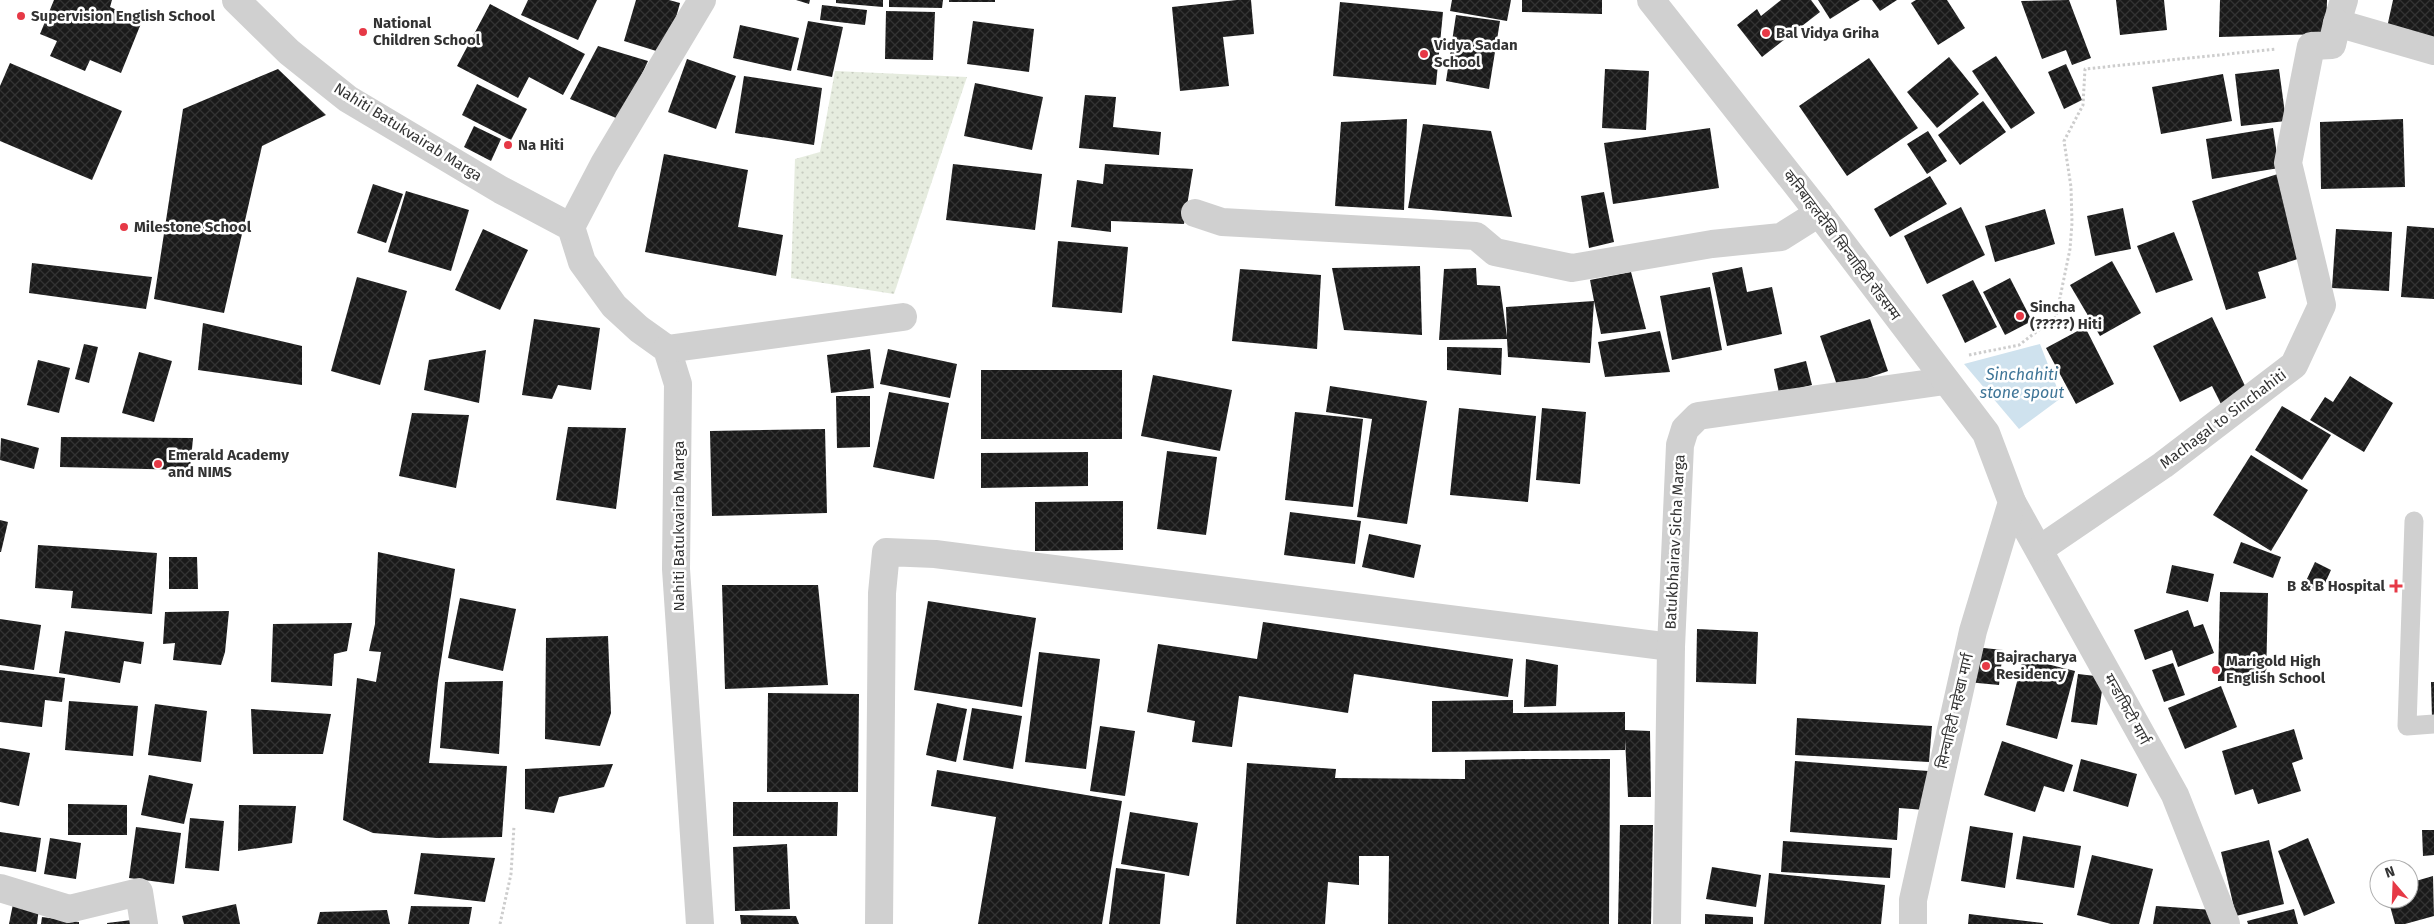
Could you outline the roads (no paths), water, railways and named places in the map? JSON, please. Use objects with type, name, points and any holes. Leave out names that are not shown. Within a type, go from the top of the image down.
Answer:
[{"type":"street","name":"Nahiti Batukvairab Marga","points":[[236,0],[289,52],[348,99],[501,190],[571,227]]},
{"type":"street","points":[[702,0],[604,164],[571,227],[582,262],[614,306],[639,329],[667,349],[902,318]]},
{"type":"street","name":"कनिबाहलदेखि सिन्चाहिटी रोडसम्म","points":[[1651,0],[1819,213],[1986,433],[2012,502]]},
{"type":"street","points":[[2340,12],[2434,51]]},
{"type":"street","name":"Machagal to Sinchahiti","points":[[2040,549],[2162,465],[2294,365],[2322,305],[2288,163],[2311,46],[2332,45],[2340,12]]},
{"type":"street","points":[[1195,213],[1222,222],[1476,236],[1495,252],[1572,268],[1712,244],[1780,238],[1819,213]]},
{"type":"street","name":"Nahiti Batukvairab Marga","points":[[667,349],[678,384],[676,569],[700,924]]},
{"type":"street","name":"Batukbhairav Sicha Marga","points":[[1667,924],[1671,647],[1680,445],[1685,429],[1698,416],[1946,381]]},
{"type":"street","name":"मन्डाफिटी मार्ग","points":[[2012,502],[2176,795],[2226,924]]},
{"type":"street","name":"सिन्चाहिटी महेखा मार्ग","points":[[1913,924],[1913,900],[1973,631],[2012,502]]},
{"type":"street","points":[[879,924],[882,593],[886,552],[935,554],[1671,647]]},
{"type":"street","points":[[0,888],[68,909],[139,892],[144,924]]},
{"type":"lane","points":[[2414,521],[2407,726],[2434,724]]},
{"type":"water","name":"Sinchahiti stone spout","points":[[2040,344],[2061,398],[2019,429],[1964,364]]},
{"type":"place","name":"Supervision English School","points":[[21,16]]},
{"type":"place","name":"National Children School","points":[[363,32]]},
{"type":"place","name":"Bal Vidya Griha","points":[[1766,33]]},
{"type":"place","name":"Vidya Sadan School","points":[[1424,54]]},
{"type":"place","name":"Na Hiti","points":[[508,145]]},
{"type":"place","name":"Milestone School","points":[[124,227]]},
{"type":"place","name":"Sincha (?????) Hiti","points":[[2020,316]]},
{"type":"place","name":"Emerald Academy and NIMS","points":[[158,464]]},
{"type":"place","name":"B & B Hospital","points":[[2396,586]]},
{"type":"place","name":"Bajracharya Residency","points":[[1986,666]]},
{"type":"place","name":"Marigold High English School","points":[[2216,670]]}]
